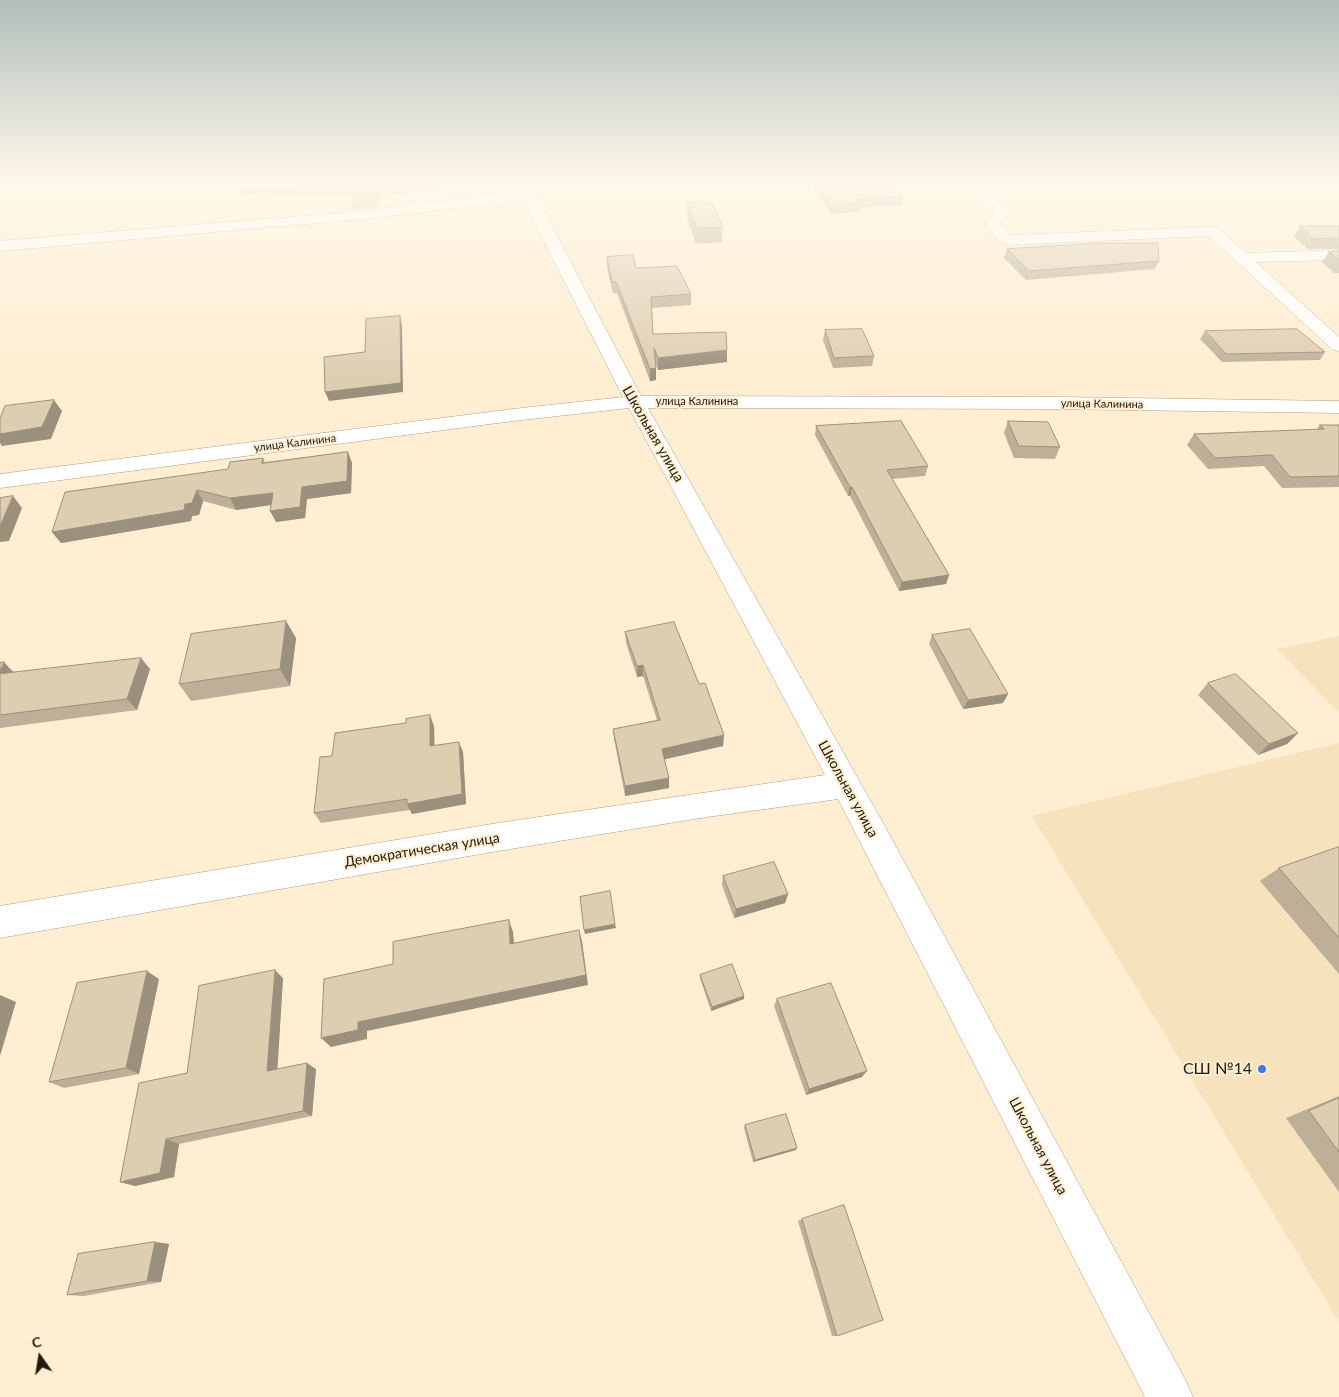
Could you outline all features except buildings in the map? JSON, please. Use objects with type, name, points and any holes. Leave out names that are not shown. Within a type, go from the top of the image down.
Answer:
[{"type":"street","name":"Школьная улица","points":[[555,248],[634,402],[846,784],[1170,1397]]},
{"type":"street","points":[[1231,248],[1339,346]]},
{"type":"street","points":[[1241,258],[1339,254]]},
{"type":"street","name":"улица Калинина","points":[[0,481],[513,415],[634,402],[1035,403],[1339,407]]},
{"type":"street","name":"Демократическая улица","points":[[0,922],[213,884],[516,834],[846,784]]},
{"type":"shaded area","points":[[1339,636],[1339,713],[1277,649]]},
{"type":"shaded area","name":"СШ №14","points":[[1339,743],[1339,1322],[1032,816]]},
{"type":"place","name":"СШ №14","points":[[1262,1069]]}]
